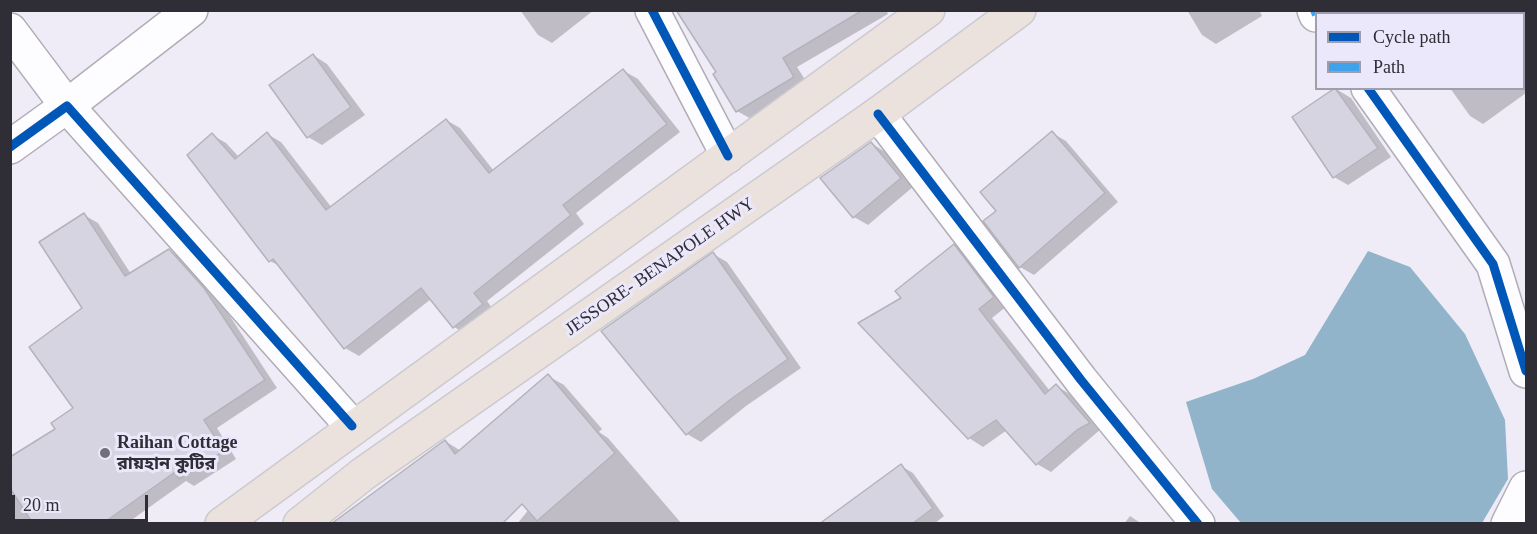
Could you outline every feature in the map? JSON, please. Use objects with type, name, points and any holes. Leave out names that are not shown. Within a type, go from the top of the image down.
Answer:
[{"type":"highway","points":[[222,524],[352,426],[928,10]]},
{"type":"highway","name":"JESSORE- BENAPOLE HWY","points":[[300,524],[363,474],[878,114],[1019,10]]},
{"type":"street","points":[[10,147],[191,10]]},
{"type":"street","points":[[652,10],[728,156]]},
{"type":"street","points":[[10,30],[67,106],[352,426]]},
{"type":"street","points":[[1369,90],[1493,264],[1527,371]]},
{"type":"street","points":[[878,114],[1082,380],[1198,524]]},
{"type":"street","points":[[1508,524],[1527,488]]},
{"type":"water","points":[[1368,251],[1410,267],[1465,334],[1505,420],[1508,479],[1482,523],[1241,523],[1212,489],[1186,402],[1253,379],[1305,355]]},
{"type":"building","points":[[676,10],[863,10],[783,58],[794,77],[736,112],[713,74],[716,72]]},
{"type":"building","points":[[313,54],[351,107],[307,138],[269,85]]},
{"type":"building","points":[[623,69],[667,124],[563,205],[571,215],[474,293],[483,304],[453,328],[421,288],[344,349],[273,259],[269,262],[187,155],[212,133],[235,159],[267,132],[326,210],[446,119],[489,173]]},
{"type":"building","points":[[1332,90],[1336,90],[1378,148],[1333,178],[1292,117]]},
{"type":"building","points":[[1052,131],[1105,193],[1019,268],[983,221],[996,211],[980,192]]},
{"type":"building","points":[[871,142],[901,178],[853,218],[820,178]]},
{"type":"building","points":[[84,213],[125,276],[169,249],[204,288],[265,380],[204,420],[224,451],[179,479],[175,472],[102,524],[33,524],[10,488],[10,457],[55,429],[51,423],[73,408],[29,347],[82,308],[39,242]]},
{"type":"building","points":[[954,244],[994,297],[979,309],[1045,394],[1056,384],[1090,423],[1077,430],[1036,465],[996,420],[968,439],[858,323],[901,298],[895,291]]},
{"type":"building","points":[[713,252],[788,359],[731,399],[686,435],[601,331]]},
{"type":"building","points":[[548,374],[615,453],[537,521],[522,504],[502,524],[331,524],[445,440],[455,454]]},
{"type":"building","points":[[901,464],[933,508],[912,524],[819,524]]},
{"type":"cycle path","points":[[652,10],[728,156]]},
{"type":"cycle path","points":[[1369,90],[1493,264],[1526,371]]},
{"type":"cycle path","points":[[10,147],[67,106],[352,426]]},
{"type":"cycle path","points":[[878,114],[1081,380],[1198,524]]},
{"type":"place","name":"Raihan Cottage রায়হান কুটির","points":[[105,453]]}]
